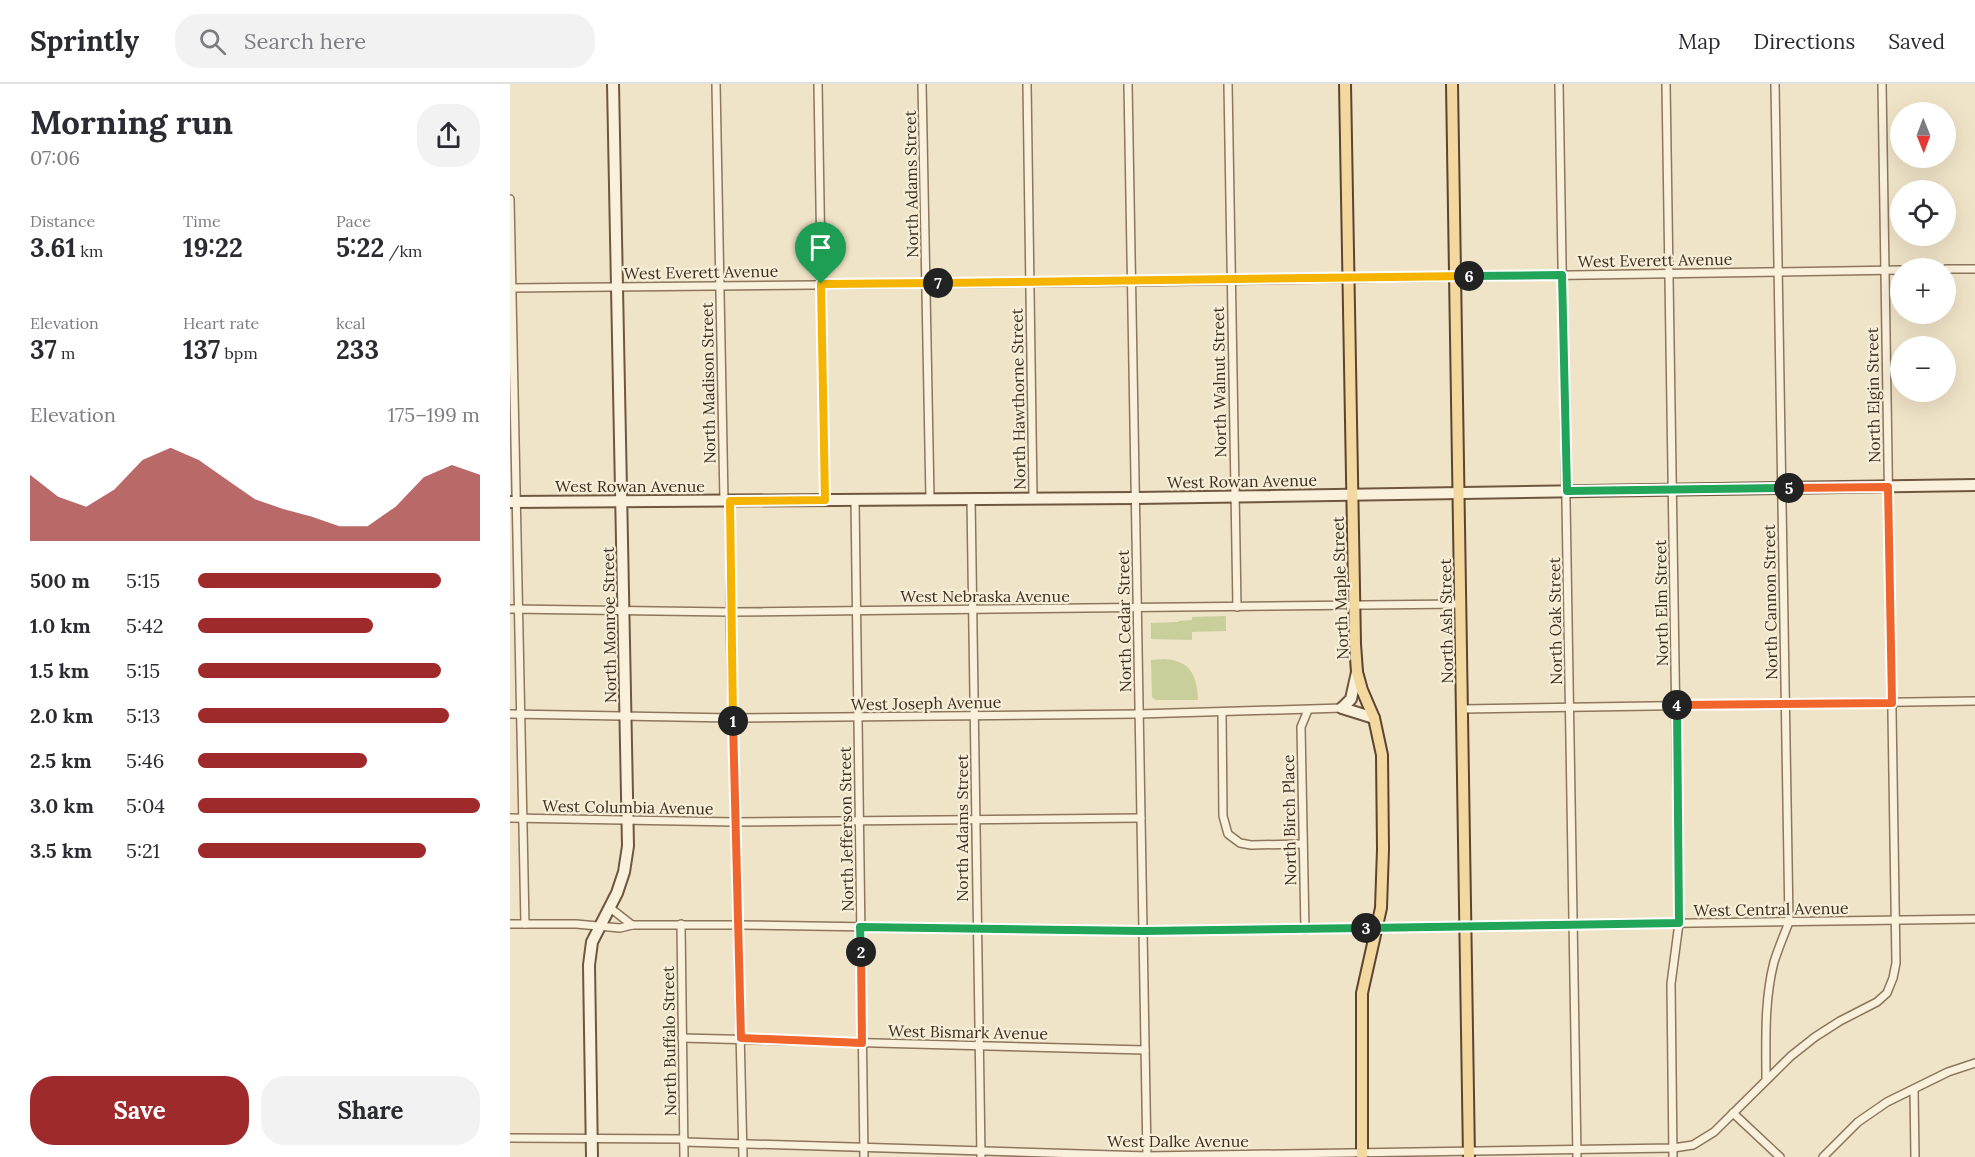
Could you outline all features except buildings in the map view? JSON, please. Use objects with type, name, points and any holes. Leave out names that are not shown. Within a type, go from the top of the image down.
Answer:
[{"type":"main road","name":"North Maple Street","points":[[1345,84],[1357,672],[1374,718],[1381,746],[1382,778],[1383,890],[1378,928],[1362,993],[1362,1155]]},
{"type":"main road","name":"North Ash Street","points":[[1452,84],[1469,1154]]},
{"type":"street","name":"North Monroe Street","points":[[592,1157],[589,965],[592,942],[617,893],[624,872],[628,846],[613,84]]},
{"type":"street","name":"North Madison Street","points":[[716,84],[739,925],[743,1157]]},
{"type":"street","points":[[818,84],[825,500]]},
{"type":"street","name":"North Adams Street","points":[[922,84],[930,499]]},
{"type":"street","name":"North Hawthorne Street","points":[[1027,84],[1033,498]]},
{"type":"street","name":"North Cedar Street","points":[[1128,84],[1147,1156]]},
{"type":"street","name":"North Walnut Street","points":[[1228,84],[1237,607]]},
{"type":"street","name":"North Oak Street","points":[[1559,84],[1577,1154]]},
{"type":"street","name":"North Elm Street","points":[[1666,84],[1679,923],[1671,984],[1673,1157]]},
{"type":"street","name":"North Cannon Street","points":[[1766,1080],[1766,1016],[1770,983],[1774,961],[1789,922],[1775,84]]},
{"type":"street","name":"North Elgin Street","points":[[1766,1080],[1815,1037],[1877,1002],[1887,993],[1896,963],[1882,84]]},
{"type":"street","points":[[510,199],[513,502],[521,714],[521,819],[525,924]]},
{"type":"street","points":[[1956,269],[1975,268]]},
{"type":"street","name":"West Everett Avenue","points":[[511,288],[1132,282],[1890,270]]},
{"type":"street","name":"West Rowan Avenue","points":[[513,502],[1135,498],[1975,484]]},
{"type":"street","name":"North Adams Street","points":[[970,499],[981,1154]]},
{"type":"street","name":"North Jefferson Street","points":[[855,500],[864,1157]]},
{"type":"street","name":"West Nebraska Avenue","points":[[510,609],[730,612],[1461,604]]},
{"type":"street","points":[[1357,672],[1351,699],[1342,708],[1374,718]]},
{"type":"street","points":[[1462,709],[1975,701]]},
{"type":"street","name":"West Joseph Avenue","points":[[510,714],[732,718],[1222,713],[1342,708]]},
{"type":"street","name":"North Birch Place","points":[[1305,930],[1301,727],[1308,710]]},
{"type":"street","points":[[1222,713],[1224,816],[1228,834],[1240,843],[1251,845],[1302,844]]},
{"type":"street","name":"West Columbia Avenue","points":[[510,819],[735,822],[1141,818]]},
{"type":"street","points":[[609,907],[632,925]]},
{"type":"street","name":"West Central Avenue","points":[[510,924],[600,925],[620,928],[632,925],[681,924],[1143,931],[1975,919]]},
{"type":"street","name":"North Buffalo Street","points":[[681,924],[684,1157]]},
{"type":"street","name":"West Bismark Avenue","points":[[682,1038],[1145,1050]]},
{"type":"street","points":[[1823,1157],[1858,1122],[1887,1102],[1948,1072],[1975,1063]]},
{"type":"street","name":"West Dalke Avenue","points":[[510,1138],[684,1140],[743,1145],[981,1154],[1252,1156],[1577,1154],[1693,1145],[1714,1132],[1766,1080]]},
{"type":"street","points":[[1914,1089],[1915,1157]]},
{"type":"street","points":[[1733,1113],[1780,1157]]},
{"type":"green space","points":[[1226,616],[1226,631],[1192,632],[1192,640],[1151,639],[1151,623],[1192,620],[1192,617]]},
{"type":"green space","points":[[1165,659],[1181,663],[1191,671],[1196,684],[1198,700],[1156,700],[1152,697],[1151,660]]},
{"type":"route","points":[[1562,275],[1567,491],[1888,487],[1892,703],[1677,705],[1679,923],[1143,931],[860,927],[862,1043],[741,1038],[730,612],[730,501],[825,500],[821,284],[1562,275]]}]
